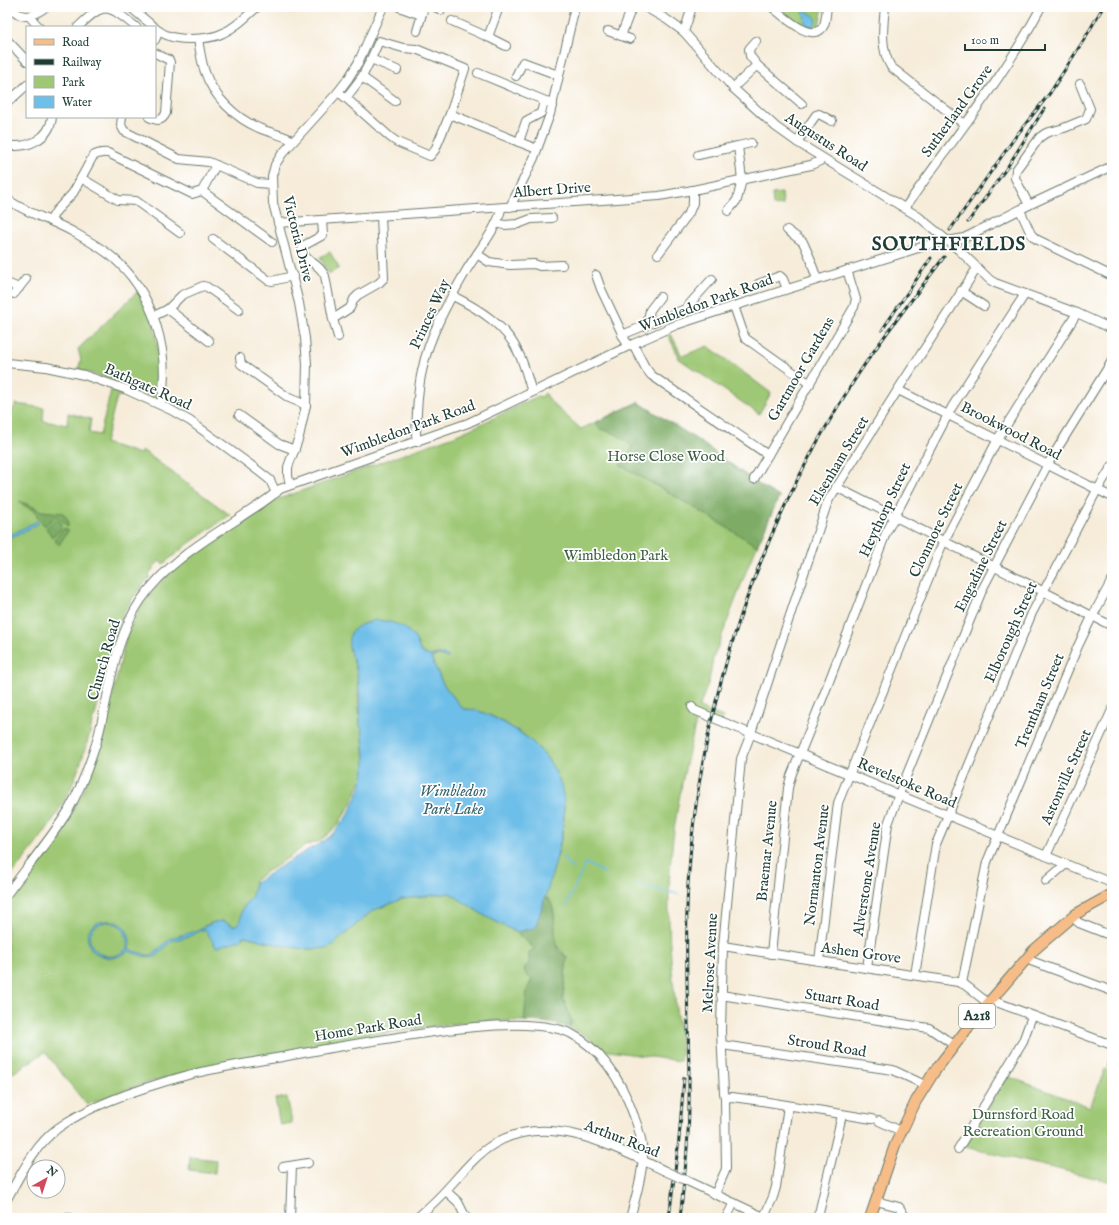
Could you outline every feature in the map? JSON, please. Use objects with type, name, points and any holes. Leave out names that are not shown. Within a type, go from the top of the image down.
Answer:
[{"type":"main road","name":"A218","points":[[870,1218],[901,1131],[925,1085],[954,1045],[1027,958],[1044,941],[1072,917],[1112,894]]},
{"type":"street","points":[[13,8],[19,15],[29,16],[46,7]]},
{"type":"street","points":[[156,29],[177,38],[198,39],[221,34],[241,22],[256,7]]},
{"type":"street","name":"Victoria Drive","points":[[290,485],[288,467],[302,426],[308,383],[305,338],[293,276],[273,204],[271,184],[272,176],[278,160],[293,141],[338,92],[354,70],[382,7]]},
{"type":"street","points":[[399,7],[422,11],[417,31]]},
{"type":"street","points":[[488,37],[499,7]]},
{"type":"street","points":[[510,207],[538,149],[553,104],[558,75],[575,7]]},
{"type":"street","points":[[621,36],[632,7]]},
{"type":"street","name":"Augustus Road","points":[[646,7],[684,32],[733,88],[776,127],[822,158],[905,208],[925,222],[995,283],[1077,313],[1112,329]]},
{"type":"street","points":[[684,32],[692,7]]},
{"type":"street","points":[[772,7],[801,29],[814,33],[821,30],[824,26],[827,7]]},
{"type":"street","points":[[885,7],[883,46],[886,58],[891,67],[964,124]]},
{"type":"street","name":"Sutherland Grove","points":[[905,208],[1006,67],[1031,27],[1041,7]]},
{"type":"street","points":[[80,26],[97,10],[105,8],[114,11],[135,26]]},
{"type":"street","points":[[135,8],[153,26]]},
{"type":"street","points":[[29,16],[38,26]]},
{"type":"street","points":[[452,21],[506,46]]},
{"type":"street","points":[[338,92],[390,138],[430,156],[435,150],[450,114],[465,69],[416,49],[403,48],[379,41],[372,31]]},
{"type":"street","points":[[608,31],[630,39]]},
{"type":"street","points":[[198,39],[205,73],[212,87],[222,101],[246,122],[293,141]]},
{"type":"street","points":[[7,40],[26,60]]},
{"type":"street","points":[[346,98],[362,77],[379,41]]},
{"type":"street","points":[[756,41],[749,49],[750,56],[757,65],[802,104]]},
{"type":"street","points":[[150,118],[156,121],[160,120],[164,118],[166,113],[170,62],[156,54]]},
{"type":"street","points":[[371,59],[396,70]]},
{"type":"street","points":[[516,76],[523,62],[558,75]]},
{"type":"street","points":[[733,88],[757,65]]},
{"type":"street","points":[[478,73],[553,104]]},
{"type":"street","points":[[362,77],[395,102]]},
{"type":"street","points":[[7,103],[26,86]]},
{"type":"street","points":[[1029,205],[1015,178],[1016,170],[1040,137],[1046,133],[1064,128],[1086,119],[1090,109],[1079,89]]},
{"type":"street","points":[[519,142],[526,121],[540,113],[544,101]]},
{"type":"street","points":[[450,114],[538,149]]},
{"type":"street","points":[[797,142],[816,115],[819,114],[832,121]]},
{"type":"street","points":[[7,145],[12,146],[35,142],[47,131],[52,118]]},
{"type":"street","points":[[122,118],[121,125],[124,131],[183,160],[209,162],[257,183],[271,184]]},
{"type":"street","points":[[698,155],[751,143]]},
{"type":"street","points":[[728,211],[737,200],[742,180],[738,146]]},
{"type":"street","points":[[50,221],[56,211],[70,196],[93,156],[102,152],[108,153],[192,194],[202,191],[216,164]]},
{"type":"street","name":"Albert Drive","points":[[278,223],[647,197],[693,190],[811,165],[820,161],[822,158]]},
{"type":"street","name":"Wimbledon Park Road","points":[[290,485],[318,477],[468,423],[676,325],[931,244],[959,240],[967,237],[1029,205],[1112,166]]},
{"type":"street","points":[[81,178],[118,200],[136,201],[180,233]]},
{"type":"street","points":[[658,254],[689,213],[693,203],[693,190]]},
{"type":"street","points":[[202,191],[272,242]]},
{"type":"street","points":[[7,199],[24,210],[74,233],[111,256],[128,273],[138,286],[154,316],[160,335],[163,354],[161,405]]},
{"type":"street","name":"Princes Way","points":[[417,442],[416,426],[420,382],[422,369],[430,344],[453,296],[496,223],[501,208]]},
{"type":"street","points":[[1020,210],[1031,234],[1036,239],[1112,276]]},
{"type":"street","points":[[333,319],[350,308],[354,299],[358,295],[379,283],[384,278],[381,216]]},
{"type":"street","points":[[496,223],[504,225],[518,224],[531,219],[552,218]]},
{"type":"street","points":[[322,220],[323,235],[304,246],[302,250],[306,258],[319,266],[322,271],[338,337]]},
{"type":"street","points":[[787,230],[803,242],[812,262],[817,279]]},
{"type":"street","points":[[213,239],[268,280],[293,276]]},
{"type":"street","points":[[477,254],[489,262],[510,265],[562,265]]},
{"type":"street","name":"Elsenham Street","points":[[751,733],[822,515],[828,501],[977,268]]},
{"type":"street","name":"Gartmoor Gardens","points":[[754,479],[856,302],[847,270]]},
{"type":"street","points":[[596,275],[622,335],[631,345],[651,375],[768,455]]},
{"type":"street","points":[[758,284],[780,276],[783,279],[787,289]]},
{"type":"street","points":[[7,283],[16,291],[26,279]]},
{"type":"street","points":[[622,335],[685,308],[712,279]]},
{"type":"street","points":[[154,316],[168,309],[182,295],[203,286],[207,287],[240,310]]},
{"type":"street","points":[[961,291],[984,306]]},
{"type":"street","name":"Heythorp Street","points":[[800,753],[883,540],[948,414],[1025,294]]},
{"type":"street","points":[[453,296],[488,316],[507,334],[520,355],[532,392]]},
{"type":"street","points":[[647,324],[650,310],[660,297]]},
{"type":"street","points":[[734,306],[745,338],[810,384]]},
{"type":"street","points":[[168,309],[209,340]]},
{"type":"street","name":"Clonmore Street","points":[[849,774],[944,541],[998,440],[1077,313]]},
{"type":"street","points":[[240,358],[242,364],[289,398],[306,405]]},
{"type":"street","name":"Engadine Street","points":[[899,794],[980,594],[1047,465],[1112,361]]},
{"type":"street","name":"Bathgate Road","points":[[7,363],[46,367],[79,374],[111,384],[161,405],[190,421],[248,463],[270,480],[276,493]]},
{"type":"street","name":"Brookwood Road","points":[[898,390],[1112,497]]},
{"type":"street","points":[[239,415],[279,444],[295,450]]},
{"type":"street","name":"Elborough Street","points":[[915,975],[936,844],[1026,625],[1097,490],[1112,466]]},
{"type":"street","name":"Church Road","points":[[7,894],[68,811],[78,790],[96,742],[121,642],[129,621],[140,601],[148,590],[179,559],[282,488],[290,485]]},
{"type":"street","points":[[836,487],[1112,626]]},
{"type":"street","name":"Trentham Street","points":[[962,983],[986,862],[1078,646],[1092,616],[1112,580]]},
{"type":"street","name":"Revelstoke Road","points":[[692,707],[694,710],[704,715],[899,794],[1112,884]]},
{"type":"street","name":"Astonville Street","points":[[1046,856],[1112,710]]},
{"type":"street","name":"Melrose Avenue","points":[[715,1194],[726,1169],[725,1098],[721,1030],[723,946],[741,759],[751,733]]},
{"type":"street","name":"Braemar Avenue","points":[[770,954],[789,780],[800,753]]},
{"type":"street","name":"Normanton Avenue","points":[[819,962],[838,803],[849,774]]},
{"type":"street","name":"Alverstone Avenue","points":[[867,968],[888,824],[899,794]]},
{"type":"street","points":[[1046,881],[1066,864]]},
{"type":"street","points":[[1072,917],[1079,923],[1112,936]]},
{"type":"street","name":"Ashen Grove","points":[[723,946],[962,983],[990,1002],[1112,1045]]},
{"type":"street","points":[[1027,958],[1038,964],[1112,991]]},
{"type":"street","name":"Stuart Road","points":[[721,995],[929,1028],[954,1045]]},
{"type":"street","points":[[958,1149],[1023,1041],[1032,1016]]},
{"type":"street","name":"Home Park Road","points":[[7,1199],[29,1159],[47,1137],[58,1128],[85,1112],[106,1103],[188,1075],[389,1038],[490,1025],[540,1026],[570,1033],[583,1040],[606,1062],[629,1102],[640,1135],[643,1157],[630,1218]]},
{"type":"street","name":"Stroud Road","points":[[722,1045],[893,1070],[925,1085]]},
{"type":"street","points":[[725,1098],[732,1097],[875,1120],[901,1131]]},
{"type":"street","points":[[765,1217],[776,1187],[788,1106]]},
{"type":"street","points":[[817,1218],[842,1115]]},
{"type":"street","name":"Arthur Road","points":[[417,1218],[446,1191],[479,1156],[494,1144],[512,1135],[535,1131],[581,1136],[612,1146],[765,1217]]},
{"type":"street","points":[[283,1167],[308,1163]]},
{"type":"street","points":[[290,1218],[292,1166]]},
{"type":"street","points":[[446,1191],[458,1202],[466,1218]]},
{"type":"street","points":[[876,1201],[899,1207],[906,1218]]},
{"type":"street","points":[[726,1218],[734,1203]]},
{"type":"street","points":[[64,1218],[70,1218]]},
{"type":"green space","points":[[778,7],[823,7],[818,26],[811,29],[806,28]]},
{"type":"green space","points":[[782,193],[783,205],[773,206],[772,194]]},
{"type":"green space","points":[[330,252],[339,268],[329,274],[320,257]]},
{"type":"green space","points":[[138,291],[149,310],[153,321],[157,342],[158,397],[155,398],[120,383],[78,369],[81,360],[78,349]]},
{"type":"green space","points":[[671,334],[682,356],[708,346],[771,393],[759,414],[678,358],[679,357],[668,335]]},
{"type":"green space","points":[[111,390],[123,395],[117,397],[105,443],[140,454],[142,450],[230,515],[188,544],[163,564],[159,561],[149,574],[150,577],[127,607],[118,624],[106,663],[95,716],[82,759],[72,785],[52,822],[7,881],[7,420],[16,404],[44,408],[43,421],[67,425],[68,413],[91,419],[89,433],[100,435]]},
{"type":"green space","name":"Wimbledon Park","points":[[545,393],[553,404],[581,429],[638,402],[699,441],[758,484],[779,497],[749,564],[713,659],[709,681],[699,708],[723,717],[721,727],[717,727],[697,718],[676,816],[670,866],[669,928],[676,1009],[681,1042],[680,1061],[602,1050],[586,1036],[569,1027],[572,1022],[563,998],[567,957],[557,943],[553,910],[549,899],[545,897],[558,854],[564,814],[563,794],[557,775],[546,757],[524,735],[491,716],[478,711],[463,709],[443,684],[431,658],[439,655],[448,657],[436,654],[430,656],[420,651],[418,644],[410,633],[400,626],[387,623],[367,623],[363,624],[351,633],[350,649],[357,672],[360,725],[362,729],[365,760],[363,780],[361,780],[352,803],[337,826],[320,841],[305,846],[254,881],[253,883],[255,883],[252,896],[242,909],[240,922],[234,926],[223,921],[214,922],[204,926],[216,947],[245,936],[280,945],[304,949],[329,948],[372,911],[402,899],[450,893],[485,916],[516,932],[535,949],[544,1022],[487,1021],[430,1026],[230,1062],[143,1084],[87,1105],[45,1052],[7,1077],[7,900],[73,810],[83,792],[103,737],[126,638],[138,610],[152,591],[175,568],[213,540],[276,500],[454,436],[538,396],[541,397]]},
{"type":"green space","name":"Horse Close Wood","points":[[638,402],[699,441],[758,484],[779,497],[757,546],[620,465],[633,447],[618,435],[601,429],[595,423]]},
{"type":"green space","points":[[20,501],[42,511],[63,513],[68,520],[68,527],[61,519],[55,516],[45,526],[37,517],[36,512],[20,503]]},
{"type":"green space","points":[[55,519],[60,521],[62,525],[59,531],[52,537],[46,528]]},
{"type":"green space","points":[[64,528],[68,531],[59,545],[54,540]]},
{"type":"green space","points":[[545,897],[552,905],[554,912],[556,942],[558,948],[560,952],[567,957],[563,998],[572,1022],[569,1027],[544,1022],[524,1021],[527,990],[532,979],[526,975],[524,968],[529,963],[529,952],[535,949],[516,932],[535,928]]},
{"type":"green space","name":"Durnsford Road Recreation Ground","points":[[1105,1069],[1112,1072],[1112,1182],[965,1147],[1007,1076],[1090,1107]]},
{"type":"green space","points":[[287,1097],[292,1123],[280,1125],[275,1099]]},
{"type":"green space","points":[[190,1157],[216,1160],[215,1173],[189,1170]]},
{"type":"water","points":[[791,7],[805,7],[807,12],[816,18],[816,22],[812,27],[807,25],[803,10],[801,8]]},
{"type":"water","points":[[37,521],[39,523],[33,527],[7,538],[7,535],[12,534]]},
{"type":"water","name":"Wimbledon Park Lake","points":[[375,620],[390,622],[404,627],[414,636],[420,651],[429,656],[442,654],[449,657],[439,655],[431,658],[443,684],[463,709],[484,713],[519,732],[536,746],[554,768],[562,789],[564,804],[561,840],[535,928],[516,932],[485,916],[450,893],[402,899],[372,911],[329,948],[304,949],[280,945],[245,936],[243,936],[241,940],[216,947],[205,929],[190,936],[171,941],[157,956],[154,957],[143,956],[128,951],[122,955],[109,958],[94,952],[91,949],[87,936],[90,929],[95,924],[101,922],[109,921],[117,922],[123,926],[129,935],[129,949],[147,955],[152,955],[171,938],[196,931],[214,922],[223,921],[234,926],[240,922],[242,909],[252,896],[255,883],[324,841],[344,820],[359,791],[365,760],[362,729],[360,725],[359,686],[356,668],[349,648],[349,638],[353,630]],"holes":[[[106,922],[114,923],[120,926],[125,932],[127,940],[126,949],[115,956],[106,956],[99,953],[93,947],[90,940],[90,933],[95,927]]]},
{"type":"waterway","points":[[562,856],[570,867],[574,868]]},
{"type":"waterway","points":[[566,906],[586,863],[606,874]]},
{"type":"waterway","points":[[636,885],[679,894]]},
{"type":"railway","points":[[950,230],[1016,136],[1050,93],[1103,7]]},
{"type":"railway","points":[[968,222],[1008,166],[1044,109]]},
{"type":"railway","points":[[680,1218],[689,1118],[686,934],[688,884],[694,816],[705,749],[721,683],[740,618],[764,554],[792,492],[823,431],[869,358],[944,257]]},
{"type":"railway","points":[[882,330],[931,258]]},
{"type":"railway","points":[[669,1218],[679,1139],[684,1078]]},
{"type":"district","name":"SOUTHFIELDS","points":[[949,245]]}]
